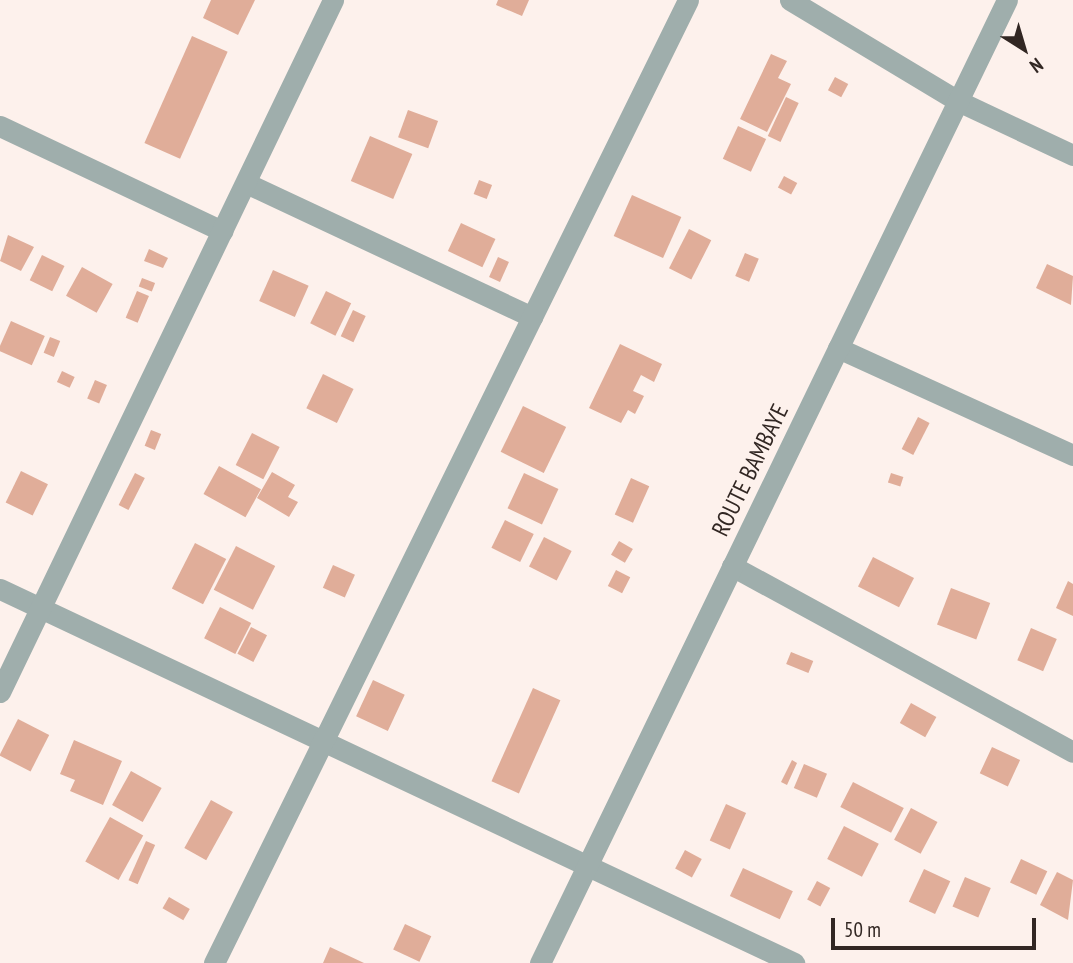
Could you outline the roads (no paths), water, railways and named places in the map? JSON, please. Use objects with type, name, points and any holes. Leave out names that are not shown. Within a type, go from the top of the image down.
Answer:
[{"type":"street","points":[[0,692],[333,0]]},
{"type":"street","points":[[214,963],[688,0]]},
{"type":"street","points":[[790,0],[958,101],[1073,155]]},
{"type":"street","name":"ROUTE BAMBAYE","points":[[540,963],[1007,0]]},
{"type":"street","points":[[0,125],[222,232]]},
{"type":"street","points":[[246,183],[531,317]]},
{"type":"street","points":[[838,348],[1073,456]]},
{"type":"street","points":[[733,565],[1073,752]]},
{"type":"street","points":[[0,589],[323,742],[589,863],[794,963]]}]
